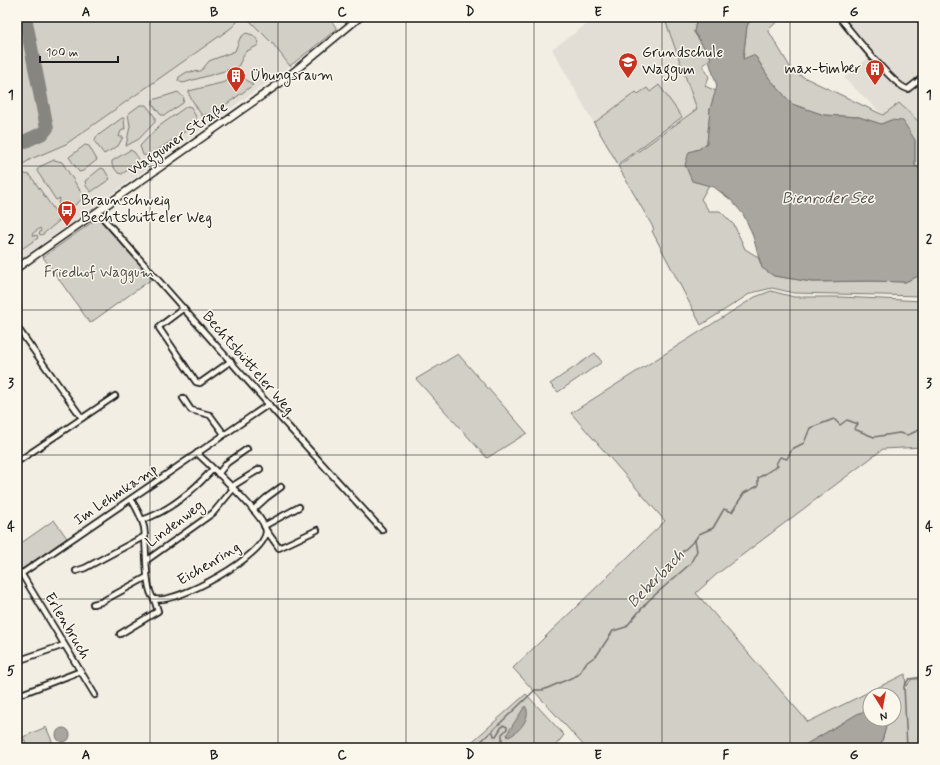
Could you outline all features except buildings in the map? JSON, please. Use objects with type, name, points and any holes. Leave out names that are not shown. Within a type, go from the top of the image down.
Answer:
[{"type":"street","name":"Waggumer Straße","points":[[17,268],[280,83],[360,17]]},
{"type":"street","points":[[840,17],[877,63],[901,86],[908,89],[923,78]]},
{"type":"street","name":"Bechtsbütteler Weg","points":[[99,211],[104,219],[382,530]]},
{"type":"street","points":[[184,308],[159,328],[196,382],[200,383],[231,361]]},
{"type":"street","points":[[17,327],[82,418]]},
{"type":"street","points":[[17,462],[115,396]]},
{"type":"street","points":[[183,398],[192,410],[210,415],[224,434]]},
{"type":"street","name":"Im Lehmkamp","points":[[18,573],[24,572],[269,404]]},
{"type":"street","points":[[218,474],[227,463],[247,450]]},
{"type":"street","points":[[197,453],[253,510],[278,548],[317,530]]},
{"type":"street","points":[[142,520],[165,510],[196,488],[213,469]]},
{"type":"street","name":"Lindenweg","points":[[147,560],[213,512],[232,488],[260,469]]},
{"type":"street","points":[[253,510],[281,487]]},
{"type":"street","points":[[120,634],[158,611],[154,599],[148,589],[145,536],[142,520],[131,499]]},
{"type":"street","points":[[265,528],[299,507]]},
{"type":"street","name":"Eichenring","points":[[154,599],[161,600],[178,597],[219,575],[255,549],[264,538],[265,528]]},
{"type":"street","points":[[76,571],[85,568],[145,536]]},
{"type":"street","name":"Erlenbruch","points":[[18,573],[95,695]]},
{"type":"street","points":[[93,604],[101,602],[147,578]]},
{"type":"street","points":[[17,661],[64,645]]},
{"type":"street","points":[[24,693],[80,671]]},
{"type":"shaded area","points":[[17,17],[246,17],[273,44],[290,66],[17,262]]},
{"type":"shaded area","name":"Grundschule Waggum","points":[[597,17],[664,17],[697,109],[618,166],[552,49]]},
{"type":"shaded area","points":[[843,17],[923,17],[923,121],[920,122],[899,103],[883,115],[844,78],[873,54]]},
{"type":"green space","points":[[17,17],[242,17],[231,28],[66,144],[31,159],[17,168]]},
{"type":"green space","points":[[246,17],[329,17],[337,29],[290,66],[273,44]]},
{"type":"green space","points":[[664,17],[697,17],[694,32],[711,58],[703,65],[709,77],[705,86],[716,91],[710,109],[707,143],[699,149],[689,152],[692,181],[709,185],[701,199],[709,211],[720,211],[734,225],[745,249],[758,257],[762,267],[774,276],[812,282],[905,282],[923,274],[923,296],[794,293],[772,288],[751,293],[701,325],[652,231],[654,229],[618,166],[697,109]]},
{"type":"green space","points":[[752,17],[782,17],[768,30],[793,72],[883,115],[899,103],[919,122],[923,121],[923,169],[915,166],[915,140],[891,120],[881,124],[859,117],[824,115],[792,104],[769,78],[756,57],[743,60],[747,26]]},
{"type":"green space","points":[[246,33],[253,35],[259,42],[257,46],[245,52],[238,67],[183,83],[178,81],[179,77],[187,72],[201,71],[209,61],[235,51],[240,38]]},
{"type":"green space","points":[[237,75],[240,75],[253,85],[209,117],[207,114],[202,116],[189,95],[189,91],[225,82]]},
{"type":"green space","points":[[659,85],[682,117],[618,164],[594,123],[636,92],[638,94],[647,88],[650,92]]},
{"type":"green space","points":[[178,92],[184,98],[183,103],[165,115],[161,115],[153,105],[153,100]]},
{"type":"green space","points":[[140,105],[146,105],[155,117],[155,122],[139,139],[126,146],[130,126],[128,114]]},
{"type":"green space","points":[[187,106],[191,107],[196,117],[196,124],[149,156],[143,155],[140,146],[158,127]]},
{"type":"green space","points":[[124,118],[125,129],[121,131],[119,137],[123,137],[118,146],[104,154],[95,142],[96,137]]},
{"type":"green space","points":[[85,145],[89,146],[97,160],[83,171],[79,172],[69,157]]},
{"type":"green space","points":[[130,150],[134,152],[139,159],[138,163],[122,174],[118,173],[112,165],[112,161]]},
{"type":"green space","points":[[54,160],[62,162],[83,195],[82,199],[68,211],[63,210],[58,203],[60,198],[56,200],[37,171],[39,167]]},
{"type":"green space","points":[[101,168],[104,169],[110,179],[91,192],[86,186],[85,181]]},
{"type":"green space","points":[[25,174],[30,175],[59,217],[59,221],[42,235],[39,234],[41,230],[40,228],[32,234],[33,236],[37,235],[38,238],[17,252],[17,179]]},
{"type":"green space","name":"Friedhof Waggum","points":[[98,218],[152,279],[90,323],[43,257]]},
{"type":"green space","points":[[771,291],[794,297],[840,297],[923,301],[923,447],[883,449],[717,574],[696,593],[808,722],[862,695],[862,712],[800,748],[586,748],[513,668],[665,521],[571,413],[755,297]]},
{"type":"green space","points":[[595,353],[602,362],[558,392],[550,384]]},
{"type":"green space","points":[[458,354],[527,433],[487,458],[416,379]]},
{"type":"green space","points":[[54,520],[67,538],[22,569],[17,567],[17,546]]},
{"type":"green space","points":[[905,674],[906,686],[912,679],[923,679],[923,748],[880,748],[886,727],[902,727],[902,687],[879,687]]},
{"type":"green space","points":[[526,694],[564,735],[556,745],[558,748],[465,748]]},
{"type":"green space","points":[[46,727],[55,748],[28,748],[23,737]]},
{"type":"water","name":"Bienroder See","points":[[697,17],[752,17],[747,26],[743,59],[753,55],[756,57],[769,78],[792,104],[824,115],[859,117],[881,124],[891,120],[903,121],[915,140],[915,166],[923,169],[923,274],[905,282],[812,282],[774,276],[762,268],[752,233],[743,214],[731,200],[714,187],[692,181],[685,165],[689,152],[699,149],[707,143],[710,109],[717,86],[709,61],[711,58],[694,32]]},
{"type":"water","points":[[525,706],[527,710],[526,719],[520,729],[508,737],[507,734]]},
{"type":"water","points":[[862,712],[862,727],[886,727],[880,748],[800,748]]},
{"type":"water","points":[[63,728],[68,730],[70,735],[68,740],[63,742],[58,740],[56,735],[58,730]]},
{"type":"waterway","name":"Beberbach","points":[[474,748],[535,690],[543,690],[578,675],[586,663],[597,655],[613,631],[626,627],[648,601],[690,564],[697,551],[695,540],[699,534],[713,528],[724,509],[732,512],[744,493],[758,486],[758,478],[778,466],[776,464],[780,457],[787,459],[792,449],[804,443],[810,428],[834,419],[840,425],[847,420],[858,424],[854,429],[874,437],[899,433],[908,435],[919,430],[923,432]]},
{"type":"waterway","points":[[662,571],[695,540]]},
{"type":"waterway","points":[[907,748],[904,686],[909,679],[923,677]]},
{"type":"waterway","name":"Beberbach","points":[[492,748],[502,741],[502,734],[507,727],[503,725],[496,736],[494,736],[493,732]]},
{"type":"taxiway","points":[[17,145],[43,133],[47,128],[25,17]]},
{"type":"place","name":"Grundschule Waggum","points":[[628,79]]},
{"type":"place","name":"max-timber","points":[[875,86]]},
{"type":"place","name":"Übungsraum","points":[[236,93]]},
{"type":"place","name":"Braunschweig Bechtsbütteler Weg","points":[[67,227]]}]
